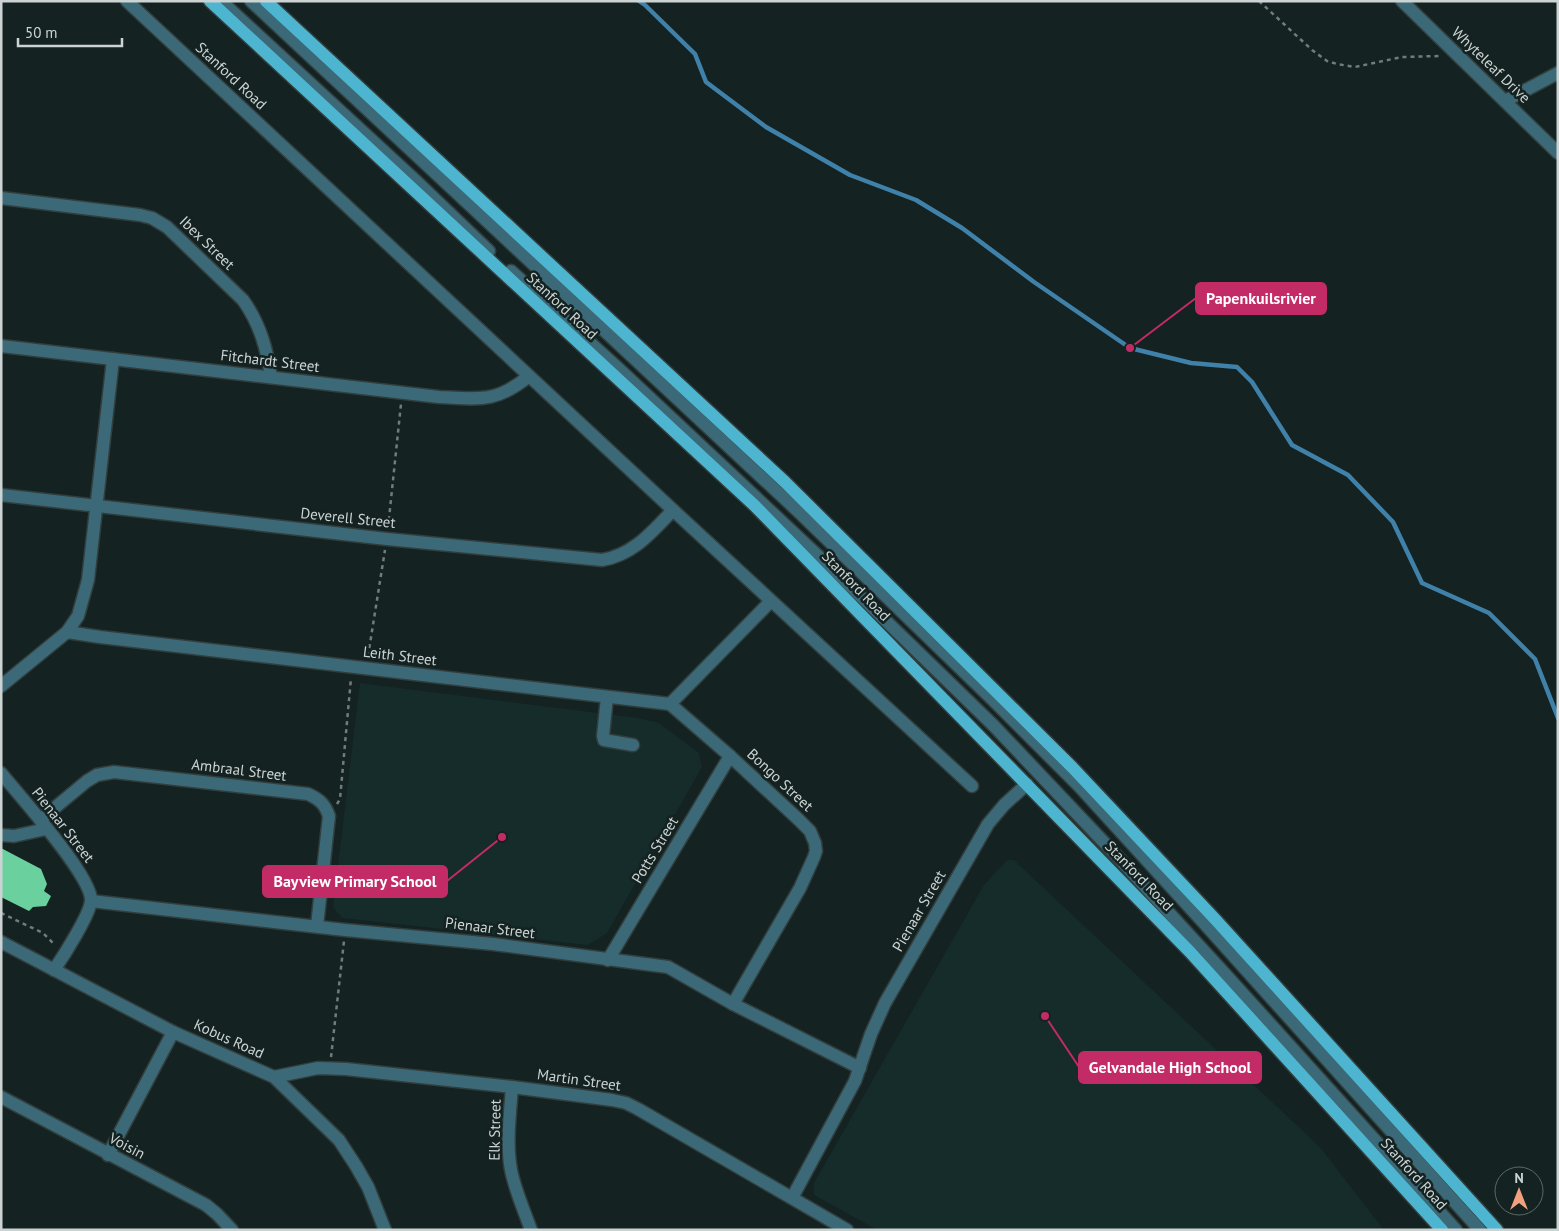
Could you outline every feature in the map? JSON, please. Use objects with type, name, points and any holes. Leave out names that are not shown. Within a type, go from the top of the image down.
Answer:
[{"type":"main road","name":"Stanford Road","points":[[210,1],[755,506],[1190,952],[1442,1230]]},
{"type":"main road","name":"Stanford Road","points":[[266,1],[785,482],[1065,760],[1215,919],[1497,1230]]},
{"type":"street","name":"Stanford Road","points":[[127,1],[972,786]]},
{"type":"street","points":[[221,1],[416,181],[487,250],[619,369],[847,583],[988,720],[1116,855],[1364,1126],[1456,1230]]},
{"type":"street","points":[[251,1],[800,513],[991,698],[1079,786],[1197,914],[1480,1230]]},
{"type":"street","name":"Whyteleaf Drive","points":[[1402,1],[1558,153]]},
{"type":"street","points":[[1505,101],[1558,73]]},
{"type":"street","name":"Ibex Street","points":[[1,198],[140,215],[152,218],[167,227],[243,300],[252,313],[264,343],[271,377]]},
{"type":"street","name":"Fitchardt Street","points":[[1,346],[439,396],[483,399],[516,387],[529,376]]},
{"type":"street","points":[[1,686],[67,632],[78,616],[88,580],[113,359]]},
{"type":"street","name":"Deverell Street","points":[[1,495],[387,539],[602,560],[621,555],[630,550],[649,536],[673,510]]},
{"type":"street","points":[[670,704],[771,601]]},
{"type":"street","name":"Leith Street","points":[[67,632],[670,704]]},
{"type":"street","points":[[607,697],[604,740],[633,745]]},
{"type":"street","name":"Bongo Street","points":[[670,704],[730,756],[810,831],[815,843],[816,851],[800,888],[733,1004]]},
{"type":"street","name":"Potts Street","points":[[608,960],[730,756]]},
{"type":"street","name":"Ambraal Street","points":[[43,824],[87,781],[97,775],[114,772],[308,794],[324,804],[328,816]]},
{"type":"street","name":"Pienaar Street","points":[[1,773],[74,863],[87,886],[91,901],[345,930],[493,944],[668,967],[733,1004],[860,1068]]},
{"type":"street","name":"Pienaar Street","points":[[792,1198],[855,1081],[870,1034],[885,1003],[988,824],[1004,805],[1027,784]]},
{"type":"street","points":[[316,926],[328,816]]},
{"type":"street","points":[[1,835],[14,836],[43,824]]},
{"type":"street","points":[[54,970],[87,913],[91,901]]},
{"type":"street","name":"Kobus Road","points":[[1,942],[173,1032],[274,1077],[339,1140],[368,1187],[385,1230]]},
{"type":"street","points":[[108,1155],[173,1032]]},
{"type":"street","name":"Martin Street","points":[[274,1077],[301,1071],[330,1068],[512,1087],[626,1103],[847,1230]]},
{"type":"street","name":"Elk Street","points":[[512,1087],[509,1145],[511,1168],[514,1183],[531,1230]]},
{"type":"street","name":"Voisin","points":[[1,1097],[206,1205],[218,1214],[232,1230]]},
{"type":"path","points":[[1258,1],[1312,50],[1327,61],[1337,64],[1355,67],[1402,56],[1458,56]]},
{"type":"path","points":[[328,816],[340,799],[352,667]]},
{"type":"path","points":[[1,913],[43,933],[54,944]]},
{"type":"path","points":[[330,1068],[345,930]]},
{"type":"shaded area","points":[[360,683],[638,718],[659,723],[699,753],[702,767],[607,933],[588,945],[342,918],[333,907]]},
{"type":"shaded area","points":[[1007,860],[1014,860],[1320,1147],[1384,1230],[877,1230],[814,1195],[814,1183],[984,885]]},
{"type":"building","points":[[1,848],[41,869],[47,884],[44,891],[51,896],[46,906],[33,907],[29,911],[1,897]]},
{"type":"waterway","points":[[639,1],[695,54],[706,82],[766,127],[850,175],[916,200],[962,228],[1034,282],[1130,348],[1191,363],[1237,367],[1252,382],[1292,445],[1348,475],[1393,522],[1422,583],[1489,613],[1535,659],[1558,718]]},
{"type":"place","name":"Papenkuilsrivier","points":[[1130,348]]},
{"type":"place","name":"Bayview Primary School","points":[[502,837]]},
{"type":"place","name":"Gelvandale High School","points":[[1045,1016]]}]
